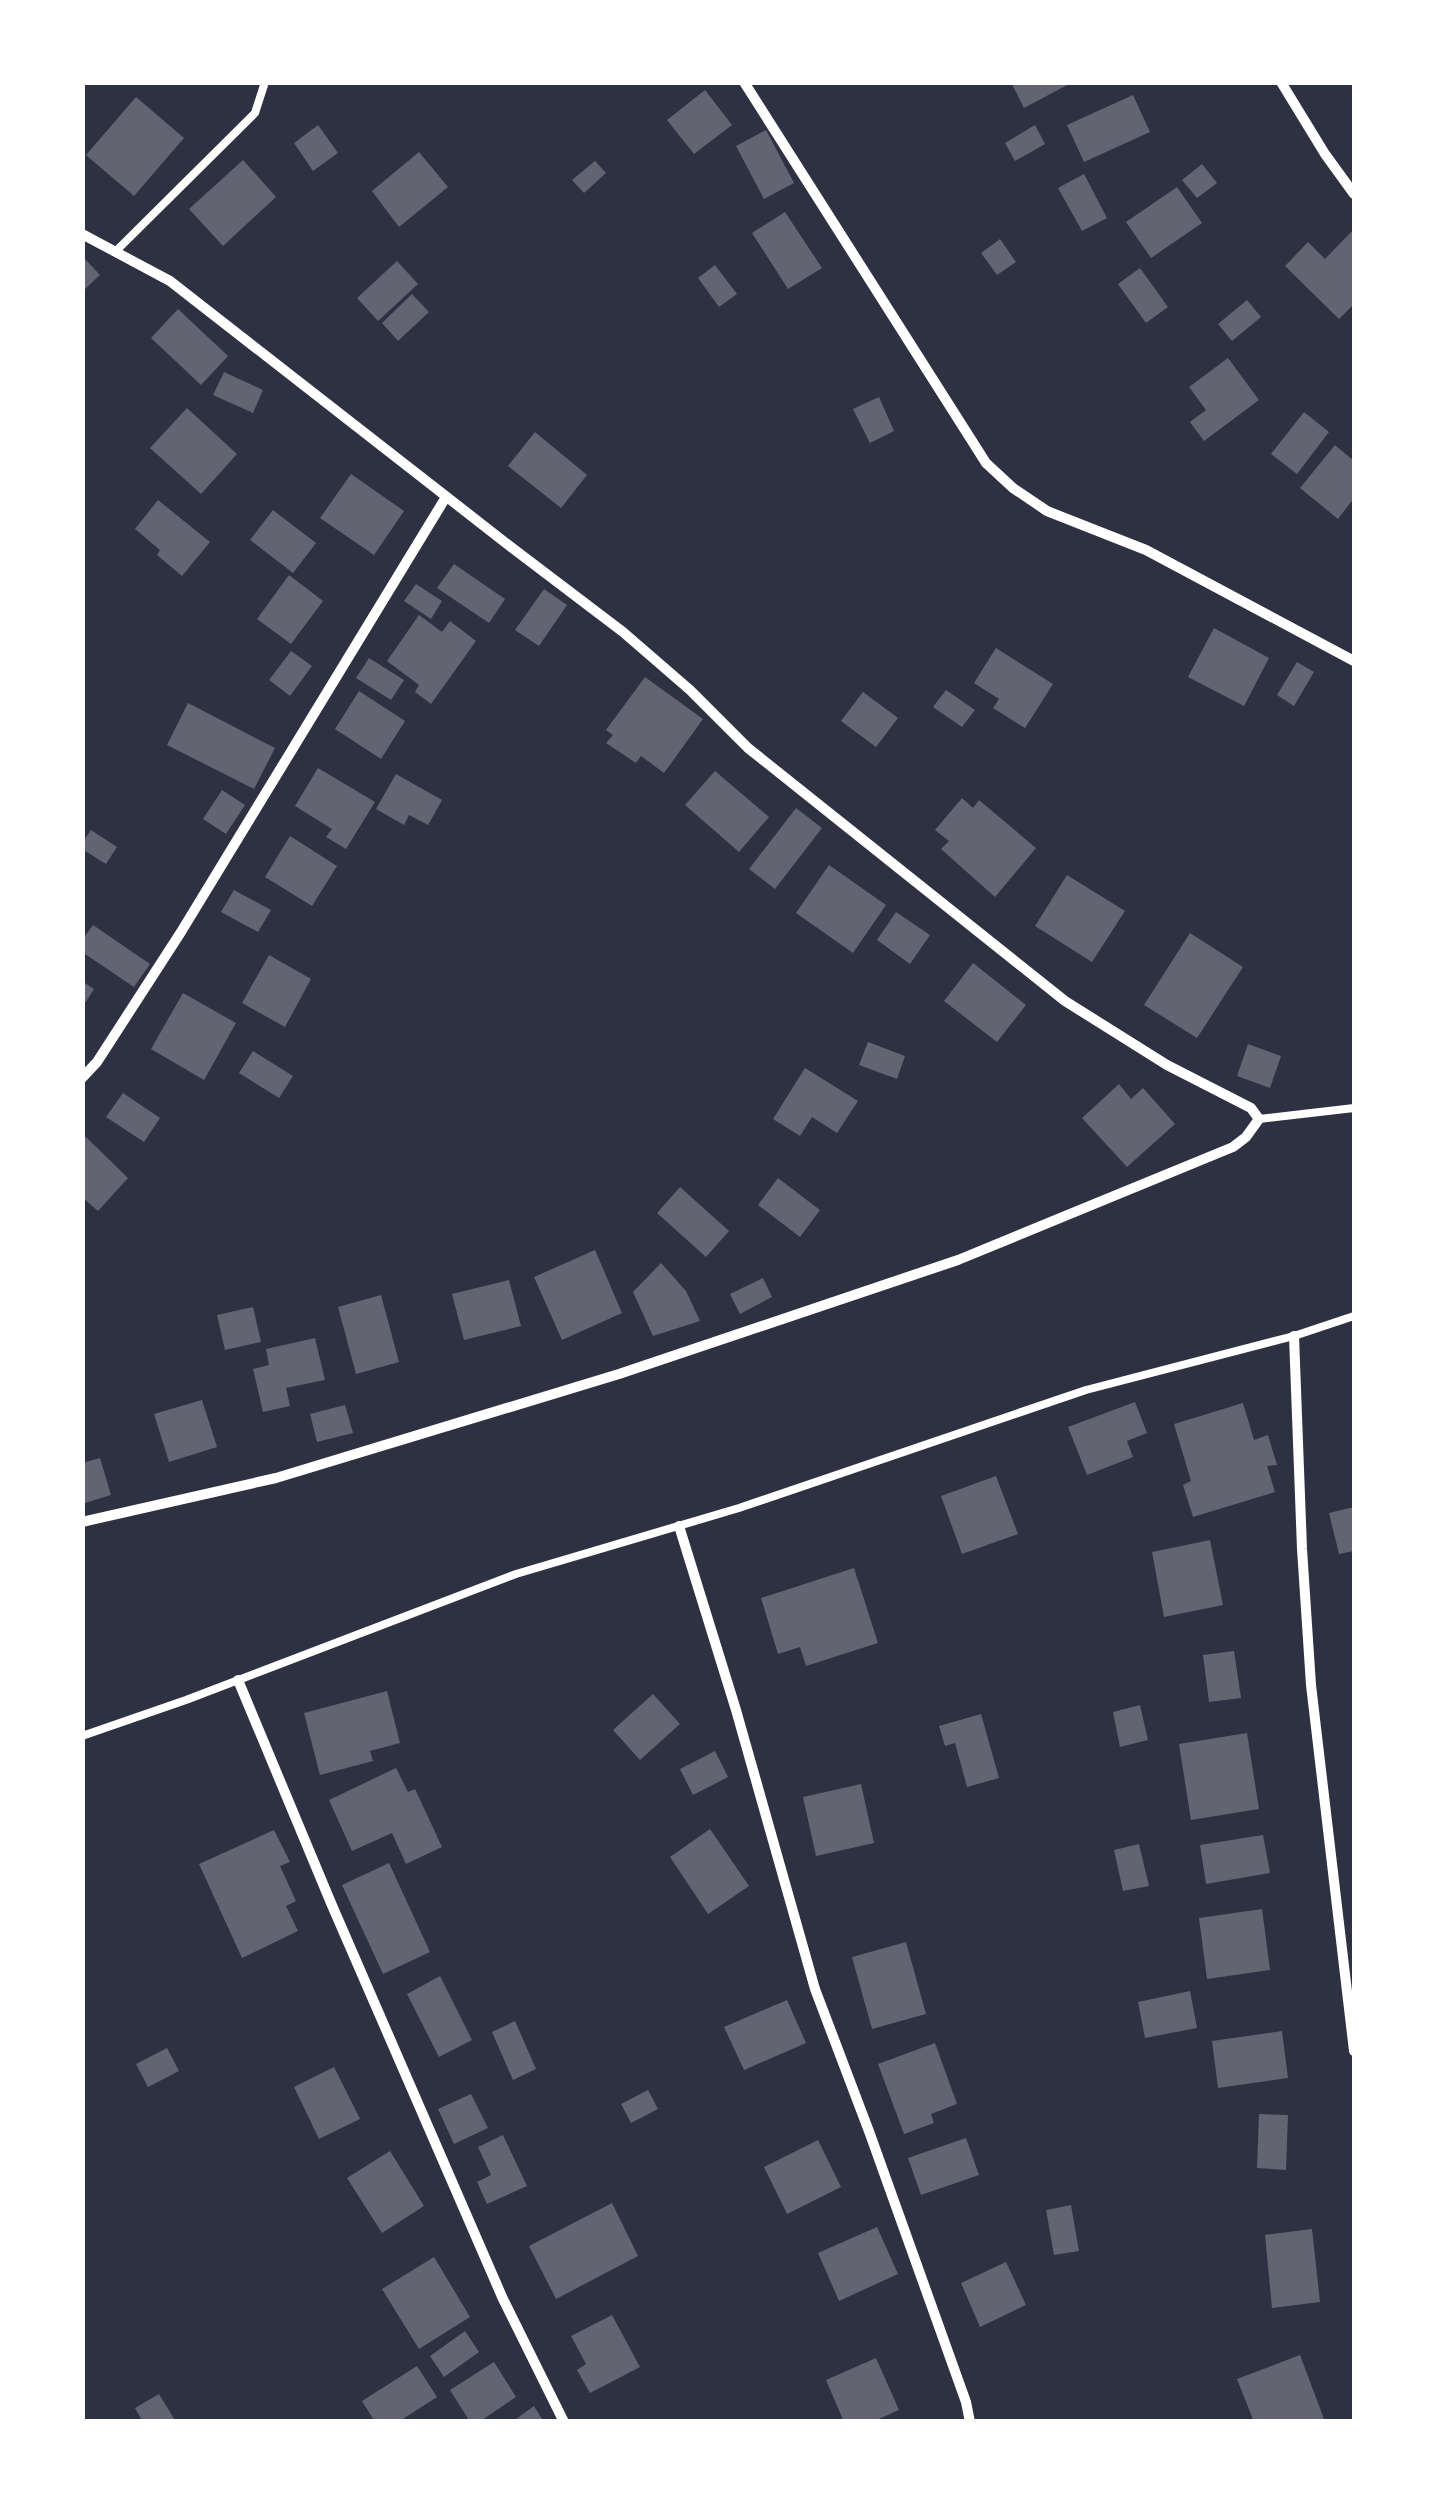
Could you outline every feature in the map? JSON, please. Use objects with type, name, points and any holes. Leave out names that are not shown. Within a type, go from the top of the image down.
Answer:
[{"type":"street","points":[[744,82],[986,463],[1013,488],[1048,511],[1146,550],[1354,660]]},
{"type":"street","points":[[1281,82],[1354,194]]},
{"type":"street","points":[[82,234],[170,282],[623,632],[690,690],[748,748],[1064,1001],[1168,1066],[1250,1108],[1259,1119],[1233,1148],[958,1260],[619,1374],[276,1478],[82,1522]]},
{"type":"street","points":[[82,1078],[97,1062],[181,932],[446,497]]},
{"type":"street","points":[[1294,1336],[1310,1685],[1354,2051]]},
{"type":"street","points":[[679,1526],[736,1710],[814,1989],[896,2206],[970,2422]]},
{"type":"street","points":[[238,1680],[503,2299],[564,2422]]},
{"type":"lane","points":[[115,252],[255,113],[265,82]]},
{"type":"lane","points":[[1259,1119],[1354,1108]]},
{"type":"lane","points":[[82,1736],[516,1574],[739,1508],[1086,1390],[1294,1336],[1354,1316]]},
{"type":"building","points":[[1011,82],[1073,82],[1024,108]]},
{"type":"building","points":[[705,90],[732,125],[694,154],[667,120]]},
{"type":"building","points":[[1133,95],[1150,132],[1084,162],[1067,125]]},
{"type":"building","points":[[136,97],[184,138],[134,196],[86,155]]},
{"type":"building","points":[[318,125],[338,153],[313,171],[294,143]]},
{"type":"building","points":[[1035,125],[1045,144],[1015,161],[1005,143]]},
{"type":"building","points":[[766,130],[794,183],[764,199],[736,146]]},
{"type":"building","points":[[419,152],[448,187],[399,227],[372,191]]},
{"type":"building","points":[[243,160],[276,197],[223,246],[189,209]]},
{"type":"building","points":[[595,161],[606,173],[584,193],[572,180]]},
{"type":"building","points":[[1202,164],[1217,183],[1197,198],[1182,180]]},
{"type":"building","points":[[1084,174],[1107,218],[1082,231],[1058,188]]},
{"type":"building","points":[[1177,187],[1202,223],[1151,258],[1126,222]]},
{"type":"building","points":[[785,212],[822,268],[788,289],[752,233]]},
{"type":"building","points":[[1354,229],[1354,304],[1339,319],[1285,266],[1308,242],[1325,259]]},
{"type":"building","points":[[1000,239],[1016,262],[997,275],[981,253]]},
{"type":"building","points":[[82,256],[100,275],[82,292]]},
{"type":"building","points":[[397,261],[418,284],[378,321],[357,298]]},
{"type":"building","points":[[715,265],[737,294],[719,307],[698,278]]},
{"type":"building","points":[[1140,268],[1168,307],[1146,323],[1118,284]]},
{"type":"building","points":[[412,294],[429,312],[398,341],[382,323]]},
{"type":"building","points":[[1247,300],[1261,317],[1232,341],[1218,324]]},
{"type":"building","points":[[178,309],[228,356],[201,385],[151,338]]},
{"type":"building","points":[[1228,358],[1259,400],[1204,441],[1190,422],[1206,410],[1189,387]]},
{"type":"building","points":[[224,372],[263,390],[253,413],[213,395]]},
{"type":"building","points":[[879,397],[894,431],[870,443],[853,409]]},
{"type":"building","points":[[187,408],[237,454],[201,494],[150,448]]},
{"type":"building","points":[[1304,412],[1329,432],[1297,474],[1271,454]]},
{"type":"building","points":[[535,432],[587,475],[561,508],[508,466]]},
{"type":"building","points":[[1335,445],[1354,461],[1354,498],[1338,519],[1300,488]]},
{"type":"building","points":[[351,474],[404,511],[374,555],[320,518]]},
{"type":"building","points":[[158,500],[210,542],[182,576],[135,529]]},
{"type":"building","points":[[273,510],[316,543],[293,573],[250,540]]},
{"type":"building","points":[[454,564],[505,599],[489,623],[437,588]]},
{"type":"building","points":[[289,575],[323,601],[291,644],[257,619]]},
{"type":"building","points":[[416,584],[442,601],[431,619],[404,601]]},
{"type":"building","points":[[544,589],[567,605],[539,646],[515,630]]},
{"type":"building","points":[[419,615],[442,632],[450,621],[476,641],[431,704],[415,692],[419,685],[387,661]]},
{"type":"building","points":[[1214,628],[1269,658],[1244,706],[1188,677]]},
{"type":"building","points":[[996,648],[1053,684],[1025,728],[993,708],[999,699],[974,683]]},
{"type":"building","points":[[291,651],[312,666],[290,696],[269,680]]},
{"type":"building","points":[[369,658],[404,680],[391,700],[356,678]]},
{"type":"building","points":[[1297,662],[1314,672],[1294,706],[1277,695]]},
{"type":"building","points":[[645,677],[703,719],[664,773],[641,756],[636,763],[606,743],[613,735],[606,730]]},
{"type":"building","points":[[946,690],[975,710],[962,727],[933,707]]},
{"type":"building","points":[[359,691],[405,721],[381,759],[335,729]]},
{"type":"building","points":[[863,692],[898,718],[876,747],[841,721]]},
{"type":"building","points":[[188,703],[275,748],[254,789],[167,745]]},
{"type":"building","points":[[318,768],[375,802],[346,849],[326,837],[332,829],[295,806]]},
{"type":"building","points":[[715,771],[769,817],[739,852],[685,805]]},
{"type":"building","points":[[396,774],[442,800],[428,825],[409,815],[404,825],[376,809]]},
{"type":"building","points":[[222,790],[245,805],[226,834],[203,819]]},
{"type":"building","points":[[962,798],[973,808],[979,800],[1036,848],[995,897],[941,849],[949,841],[935,830]]},
{"type":"building","points":[[796,808],[822,828],[775,889],[749,869]]},
{"type":"building","points":[[91,830],[117,847],[106,864],[82,849]]},
{"type":"building","points":[[290,836],[337,866],[312,906],[265,877]]},
{"type":"building","points":[[829,865],[886,905],[853,953],[796,913]]},
{"type":"building","points":[[1067,875],[1125,911],[1092,962],[1035,926]]},
{"type":"building","points":[[234,890],[271,910],[258,932],[221,912]]},
{"type":"building","points":[[896,912],[930,935],[910,964],[877,940]]},
{"type":"building","points":[[93,925],[150,964],[134,987],[82,952],[82,940]]},
{"type":"building","points":[[1190,933],[1243,967],[1197,1038],[1144,1005]]},
{"type":"building","points":[[269,955],[311,979],[285,1027],[242,1003]]},
{"type":"building","points":[[973,963],[1026,1005],[997,1042],[944,1001]]},
{"type":"building","points":[[82,981],[94,989],[82,1008]]},
{"type":"building","points":[[183,993],[236,1023],[204,1080],[151,1049]]},
{"type":"building","points":[[868,1042],[905,1056],[897,1079],[859,1065]]},
{"type":"building","points":[[1248,1044],[1281,1056],[1270,1088],[1237,1076]]},
{"type":"building","points":[[253,1051],[293,1076],[279,1098],[239,1073]]},
{"type":"building","points":[[805,1068],[858,1101],[837,1133],[812,1117],[800,1136],[773,1119]]},
{"type":"building","points":[[1119,1084],[1131,1099],[1143,1088],[1175,1124],[1127,1167],[1082,1118]]},
{"type":"building","points":[[123,1093],[160,1118],[144,1142],[106,1117]]},
{"type":"building","points":[[86,1137],[128,1178],[98,1211],[82,1197],[82,1141]]},
{"type":"building","points":[[778,1178],[820,1210],[800,1237],[758,1205]]},
{"type":"building","points":[[680,1187],[729,1231],[706,1257],[657,1213]]},
{"type":"building","points":[[595,1250],[622,1313],[562,1340],[534,1277]]},
{"type":"building","points":[[661,1263],[686,1291],[700,1321],[653,1336],[633,1292]]},
{"type":"building","points":[[763,1278],[772,1297],[740,1314],[730,1294]]},
{"type":"building","points":[[509,1280],[521,1326],[464,1340],[452,1294]]},
{"type":"building","points":[[381,1295],[399,1362],[356,1374],[338,1307]]},
{"type":"building","points":[[253,1307],[261,1342],[225,1350],[217,1315]]},
{"type":"building","points":[[315,1338],[325,1380],[286,1388],[290,1406],[263,1412],[253,1369],[269,1365],[266,1349]]},
{"type":"building","points":[[202,1400],[217,1447],[169,1462],[154,1414]]},
{"type":"building","points":[[1135,1402],[1147,1433],[1127,1441],[1133,1457],[1087,1475],[1068,1427]]},
{"type":"building","points":[[1243,1403],[1254,1440],[1268,1435],[1277,1465],[1267,1466],[1275,1492],[1193,1517],[1183,1485],[1191,1481],[1174,1424]]},
{"type":"building","points":[[345,1405],[353,1433],[317,1442],[310,1414]]},
{"type":"building","points":[[100,1458],[111,1495],[82,1504],[82,1463]]},
{"type":"building","points":[[996,1476],[1018,1534],[962,1554],[941,1496]]},
{"type":"building","points":[[1354,1507],[1354,1551],[1339,1554],[1329,1513]]},
{"type":"building","points":[[1210,1540],[1223,1605],[1164,1617],[1152,1552]]},
{"type":"building","points":[[854,1568],[878,1643],[806,1666],[800,1647],[778,1654],[761,1598]]},
{"type":"building","points":[[1234,1651],[1241,1698],[1209,1702],[1203,1655]]},
{"type":"building","points":[[387,1691],[400,1743],[370,1751],[373,1761],[320,1775],[304,1713]]},
{"type":"building","points":[[653,1694],[680,1724],[640,1760],[613,1730]]},
{"type":"building","points":[[1140,1705],[1148,1740],[1120,1747],[1113,1712]]},
{"type":"building","points":[[981,1714],[999,1778],[967,1787],[955,1743],[945,1746],[939,1726]]},
{"type":"building","points":[[1247,1733],[1259,1809],[1191,1820],[1179,1744]]},
{"type":"building","points":[[715,1751],[728,1777],[693,1795],[680,1769]]},
{"type":"building","points":[[396,1768],[408,1792],[415,1789],[442,1847],[406,1864],[392,1833],[352,1851],[329,1800]]},
{"type":"building","points":[[861,1784],[874,1843],[816,1856],[803,1797]]},
{"type":"building","points":[[710,1829],[749,1886],[708,1914],[670,1857]]},
{"type":"building","points":[[274,1830],[290,1862],[280,1866],[296,1901],[286,1906],[298,1931],[242,1958],[199,1864]]},
{"type":"building","points":[[1263,1835],[1270,1873],[1206,1884],[1200,1845]]},
{"type":"building","points":[[1139,1844],[1149,1886],[1123,1891],[1114,1850]]},
{"type":"building","points":[[389,1863],[430,1952],[383,1974],[342,1885]]},
{"type":"building","points":[[1262,1909],[1270,1970],[1207,1979],[1199,1918]]},
{"type":"building","points":[[906,1942],[926,2014],[872,2029],[852,1957]]},
{"type":"building","points":[[440,1976],[472,2040],[439,2057],[407,1994]]},
{"type":"building","points":[[1190,1991],[1197,2028],[1145,2038],[1138,2002]]},
{"type":"building","points":[[787,2000],[806,2043],[744,2070],[724,2027]]},
{"type":"building","points":[[515,2021],[536,2069],[513,2080],[492,2032]]},
{"type":"building","points":[[1282,2031],[1288,2078],[1218,2088],[1212,2041]]},
{"type":"building","points":[[935,2043],[957,2104],[931,2114],[934,2123],[904,2134],[878,2064]]},
{"type":"building","points":[[167,2048],[179,2071],[148,2087],[136,2064]]},
{"type":"building","points":[[334,2067],[360,2119],[319,2139],[294,2087]]},
{"type":"building","points":[[648,2090],[658,2109],[631,2123],[621,2104]]},
{"type":"building","points":[[471,2094],[488,2128],[454,2144],[438,2109]]},
{"type":"building","points":[[1259,2114],[1288,2115],[1286,2170],[1257,2168]]},
{"type":"building","points":[[503,2135],[527,2186],[487,2204],[477,2182],[491,2175],[478,2147]]},
{"type":"building","points":[[966,2138],[979,2175],[921,2195],[908,2158]]},
{"type":"building","points":[[818,2140],[841,2187],[787,2214],[764,2167]]},
{"type":"building","points":[[390,2151],[424,2206],[382,2233],[347,2178]]},
{"type":"building","points":[[612,2203],[638,2256],[556,2299],[529,2246]]},
{"type":"building","points":[[1071,2205],[1079,2251],[1054,2255],[1046,2210]]},
{"type":"building","points":[[877,2227],[898,2274],[839,2301],[818,2253]]},
{"type":"building","points":[[1312,2229],[1320,2302],[1272,2308],[1265,2235]]},
{"type":"building","points":[[434,2257],[470,2317],[419,2349],[382,2289]]},
{"type":"building","points":[[1006,2262],[1026,2305],[980,2327],[961,2283]]},
{"type":"building","points":[[612,2315],[640,2367],[590,2393],[577,2370],[586,2364],[571,2336]]},
{"type":"building","points":[[465,2331],[479,2352],[444,2377],[430,2356]]},
{"type":"building","points":[[1300,2355],[1324,2419],[1254,2422],[1237,2379]]},
{"type":"building","points":[[876,2358],[899,2410],[872,2422],[844,2422],[826,2380]]},
{"type":"building","points":[[494,2362],[516,2397],[479,2422],[470,2422],[450,2390]]},
{"type":"building","points":[[417,2366],[437,2397],[398,2422],[375,2422],[362,2401]]},
{"type":"building","points":[[159,2394],[176,2422],[143,2422],[135,2408]]},
{"type":"building","points":[[534,2406],[544,2422],[512,2422]]}]
